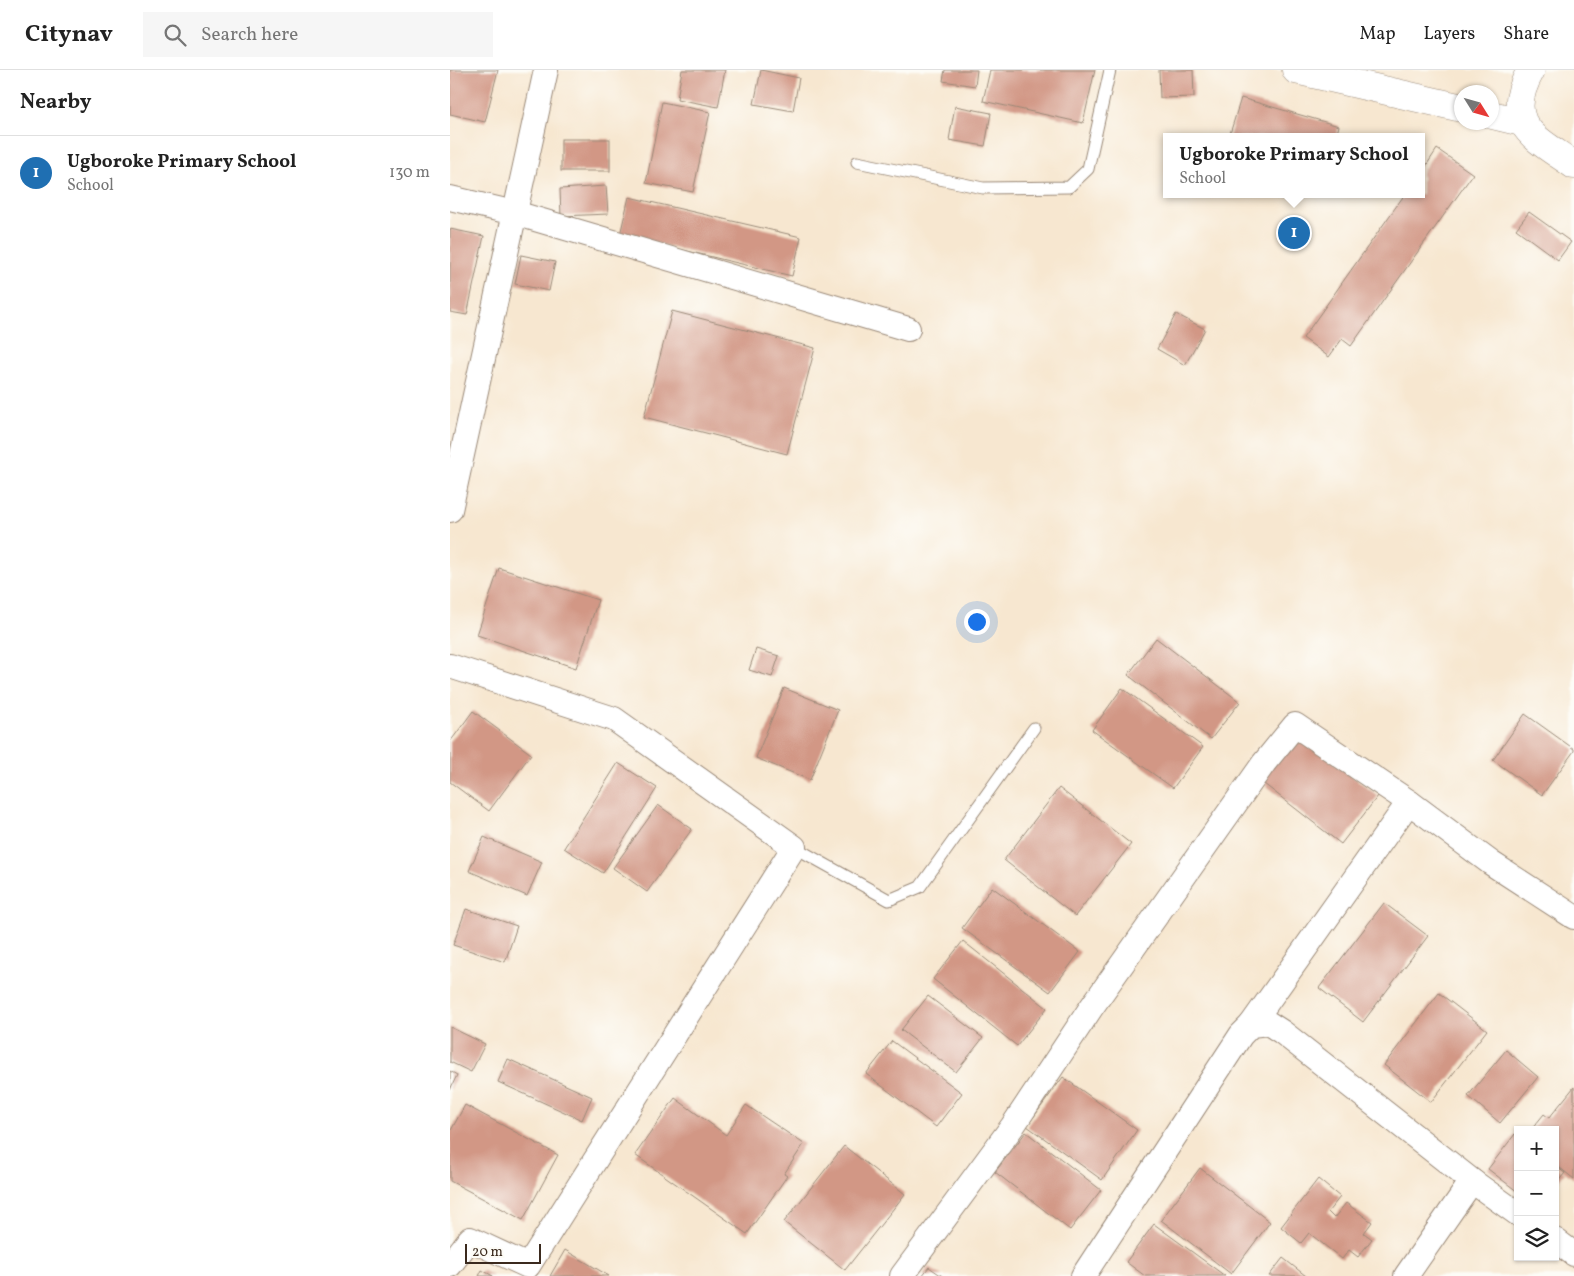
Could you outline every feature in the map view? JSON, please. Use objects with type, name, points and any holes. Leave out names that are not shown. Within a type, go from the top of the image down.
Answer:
[{"type":"street","points":[[450,510],[546,70]]},
{"type":"street","points":[[1296,70],[1454,106]]},
{"type":"street","points":[[1530,70],[1523,85],[1520,102],[1521,122],[1532,136],[1574,165]]},
{"type":"street","points":[[1499,117],[1521,122]]},
{"type":"street","points":[[450,198],[515,214],[908,329]]},
{"type":"street","points":[[450,666],[614,719],[794,847],[528,1266],[470,1239],[450,1265]]},
{"type":"street","points":[[902,1276],[1012,1128],[1091,1008],[1264,763],[1295,725],[1409,802],[1491,863],[1574,917]]},
{"type":"street","points":[[1083,1276],[1241,1035],[1251,1026],[1409,802]]},
{"type":"street","points":[[1251,1026],[1268,1023],[1282,1032],[1472,1181],[1514,1211]]},
{"type":"street","points":[[1406,1276],[1472,1181]]},
{"type":"street","points":[[1559,1243],[1574,1254]]},
{"type":"lane","points":[[857,162],[983,188],[1070,187],[1088,169],[1110,70]]},
{"type":"lane","points":[[794,847],[889,900],[920,887],[1034,728]]},
{"type":"building","points":[[450,70],[498,70],[485,122],[450,114]]},
{"type":"building","points":[[682,70],[725,70],[718,107],[677,99]]},
{"type":"building","points":[[761,70],[799,78],[793,111],[754,104]]},
{"type":"building","points":[[945,70],[977,70],[975,86],[943,81]]},
{"type":"building","points":[[990,70],[1095,70],[1083,123],[983,101]]},
{"type":"building","points":[[1159,70],[1193,70],[1194,97],[1160,98]]},
{"type":"building","points":[[1241,98],[1339,126],[1337,133],[1230,133]]},
{"type":"building","points":[[662,102],[710,112],[693,192],[646,183]]},
{"type":"building","points":[[955,106],[991,113],[985,146],[949,140]]},
{"type":"building","points":[[561,139],[610,139],[610,171],[561,171]]},
{"type":"building","points":[[1437,149],[1473,174],[1351,346],[1342,339],[1329,357],[1303,338],[1402,198],[1425,198],[1425,167]]},
{"type":"building","points":[[606,186],[608,214],[561,216],[560,189]]},
{"type":"building","points":[[629,197],[801,237],[792,276],[620,235]]},
{"type":"building","points":[[1529,212],[1571,242],[1558,260],[1516,229]]},
{"type":"building","points":[[450,229],[484,236],[467,315],[450,312]]},
{"type":"building","points":[[521,255],[555,262],[549,291],[515,284]]},
{"type":"building","points":[[672,311],[815,348],[787,454],[644,417]]},
{"type":"building","points":[[1176,314],[1205,329],[1185,365],[1157,349]]},
{"type":"building","points":[[499,568],[598,600],[576,668],[477,635]]},
{"type":"building","points":[[1156,638],[1240,702],[1211,739],[1128,675]]},
{"type":"building","points":[[756,649],[779,656],[772,677],[749,670]]},
{"type":"building","points":[[784,688],[838,710],[810,780],[756,758]]},
{"type":"building","points":[[1122,688],[1203,747],[1173,788],[1092,730]]},
{"type":"building","points":[[473,711],[531,754],[489,811],[450,782],[450,742]]},
{"type":"building","points":[[1525,714],[1574,749],[1542,795],[1493,760]]},
{"type":"building","points":[[1296,733],[1378,796],[1341,844],[1259,780]]},
{"type":"building","points":[[618,763],[657,788],[603,873],[564,848]]},
{"type":"building","points":[[1059,788],[1131,844],[1075,916],[1004,860]]},
{"type":"building","points":[[658,805],[692,829],[647,892],[613,868]]},
{"type":"building","points":[[484,837],[542,862],[527,896],[469,871]]},
{"type":"building","points":[[992,887],[1080,952],[1050,992],[962,928]]},
{"type":"building","points":[[1384,903],[1428,936],[1363,1022],[1319,988]]},
{"type":"building","points":[[466,909],[517,926],[505,962],[453,945]]},
{"type":"building","points":[[963,941],[1047,1008],[1017,1046],[933,979]]},
{"type":"building","points":[[1439,993],[1487,1030],[1431,1102],[1384,1065]]},
{"type":"building","points":[[928,996],[983,1038],[956,1072],[901,1030]]},
{"type":"building","points":[[450,1027],[485,1044],[471,1072],[450,1062]]},
{"type":"building","points":[[892,1041],[962,1093],[936,1127],[866,1074]]},
{"type":"building","points":[[1506,1050],[1538,1077],[1500,1123],[1468,1096]]},
{"type":"building","points":[[508,1059],[592,1097],[582,1120],[498,1082]]},
{"type":"building","points":[[450,1071],[457,1075],[450,1090]]},
{"type":"building","points":[[1063,1077],[1137,1130],[1102,1180],[1027,1126]]},
{"type":"building","points":[[1574,1087],[1574,1179],[1559,1167],[1559,1126],[1534,1126],[1544,1114],[1549,1118]]},
{"type":"building","points":[[675,1098],[726,1135],[746,1105],[804,1144],[784,1174],[787,1176],[747,1234],[635,1155]]},
{"type":"building","points":[[465,1105],[558,1155],[523,1220],[450,1181],[450,1132]]},
{"type":"building","points":[[1026,1132],[1101,1190],[1070,1230],[995,1172]]},
{"type":"building","points":[[1514,1135],[1514,1189],[1488,1169]]},
{"type":"building","points":[[844,1146],[905,1194],[845,1270],[784,1222]]},
{"type":"building","points":[[1200,1168],[1270,1222],[1231,1274],[1161,1220]]},
{"type":"building","points":[[1559,1169],[1565,1173],[1559,1180]]},
{"type":"building","points":[[1318,1179],[1340,1197],[1328,1212],[1334,1218],[1346,1203],[1372,1222],[1364,1233],[1372,1239],[1358,1257],[1349,1250],[1342,1259],[1309,1233],[1301,1243],[1281,1227]]},
{"type":"building","points":[[1154,1224],[1225,1276],[1145,1276],[1126,1262]]},
{"type":"building","points":[[565,1250],[609,1276],[550,1276]]},
{"type":"building","points":[[1283,1258],[1306,1276],[1269,1276]]},
{"type":"building","points":[[929,1267],[942,1276],[922,1276]]},
{"type":"building","points":[[482,1270],[493,1276],[479,1276]]},
{"type":"place","name":"Ugboroke Primary School","points":[[1294,233]]}]
